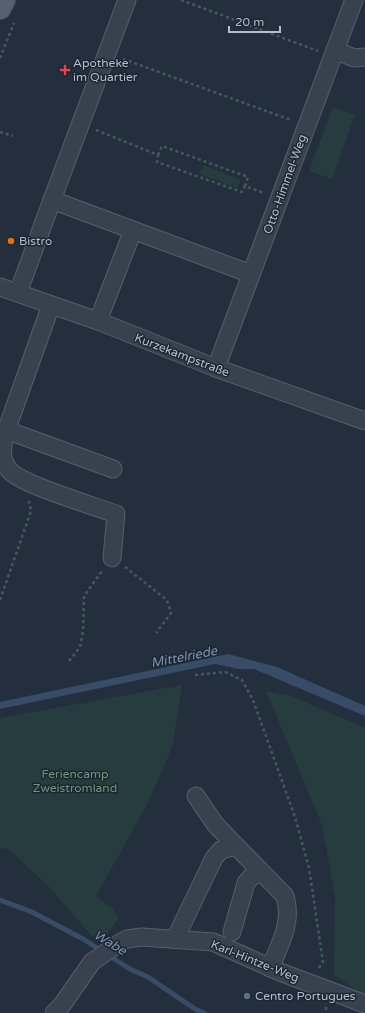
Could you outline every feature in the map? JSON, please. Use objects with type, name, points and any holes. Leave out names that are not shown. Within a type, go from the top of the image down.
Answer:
[{"type":"main road","points":[[4,0],[7,15]]},
{"type":"street","points":[[18,293],[127,0]]},
{"type":"street","name":"Otto-Himmel-Weg","points":[[216,368],[354,0]]},
{"type":"street","points":[[334,53],[354,58],[365,57]]},
{"type":"street","points":[[52,200],[251,274]]},
{"type":"street","points":[[98,321],[132,230]]},
{"type":"street","name":"Kurzekampstraße","points":[[0,287],[98,321],[216,368],[365,421]]},
{"type":"street","points":[[51,305],[6,430],[1,450],[4,461],[10,472],[26,481],[116,514],[112,558]]},
{"type":"street","points":[[6,430],[113,469]]},
{"type":"street","points":[[196,796],[215,824],[285,896],[288,906],[286,928],[270,968]]},
{"type":"street","points":[[175,939],[214,858],[221,850],[236,846]]},
{"type":"street","points":[[232,932],[246,883],[252,876],[262,873]]},
{"type":"street","name":"Karl-Hintze-Weg","points":[[54,1013],[62,1005],[92,962],[127,939],[142,937],[213,942],[270,968],[365,1004]]},
{"type":"path","points":[[180,0],[334,53]]},
{"type":"path","points":[[0,58],[7,15]]},
{"type":"path","points":[[107,53],[307,126]]},
{"type":"path","points":[[80,124],[158,154]]},
{"type":"path","points":[[0,132],[13,136]]},
{"type":"path","points":[[162,146],[248,177],[245,186],[242,192],[157,162],[158,154],[162,146]]},
{"type":"path","points":[[245,186],[280,198]]},
{"type":"path","points":[[0,600],[31,512],[26,481]]},
{"type":"path","points":[[69,660],[80,647],[83,631],[84,596],[112,558],[167,600],[171,613],[156,633]]},
{"type":"path","points":[[195,675],[225,672],[242,680],[253,700],[278,766],[296,817],[309,868],[323,962],[314,974],[304,981]]},
{"type":"green space","points":[[333,107],[355,115],[332,179],[309,171]]},
{"type":"green space","points":[[203,165],[241,180],[237,188],[200,174]]},
{"type":"green space","name":"Feriencamp Zweistromland","points":[[182,685],[173,744],[165,764],[147,805],[96,896],[113,909],[119,918],[101,942],[91,935],[51,889],[10,850],[0,848],[0,718]]},
{"type":"green space","points":[[266,691],[291,696],[365,728],[365,996],[334,975],[335,897],[322,825]]},
{"type":"water","points":[[228,654],[277,667],[365,706],[365,716],[254,669],[239,669],[215,664],[0,709],[0,702]]},
{"type":"waterway","name":"Wabe","points":[[0,900],[32,912],[83,939],[130,969],[148,977],[195,1009],[204,1013]]},
{"type":"place","name":"Apotheke im Quartier","points":[[65,70]]},
{"type":"place","name":"Bistro","points":[[11,241]]},
{"type":"place","name":"Centro Portugues","points":[[247,996]]},
{"type":"water label","name":"Mittelriede","points":[[184,657]]}]
